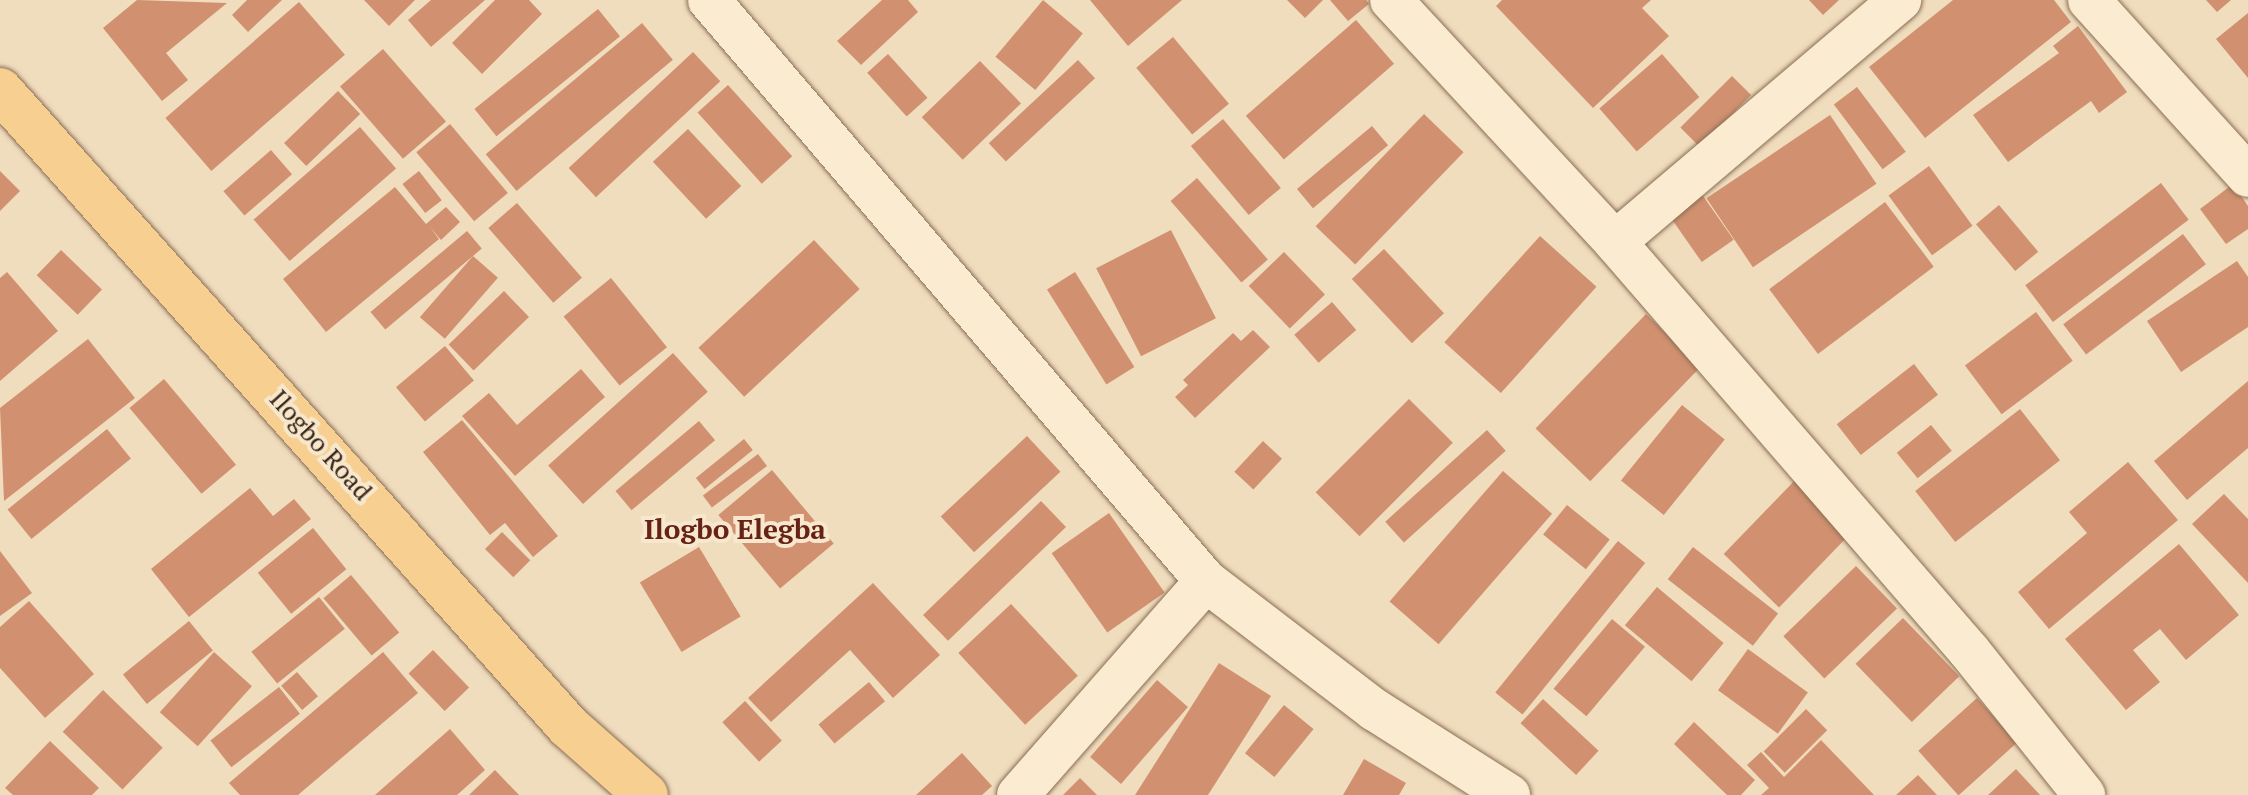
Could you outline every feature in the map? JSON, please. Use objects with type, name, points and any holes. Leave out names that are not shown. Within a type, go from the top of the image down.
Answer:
[{"type":"main road","name":"Ilogbo Road","points":[[0,90],[568,726],[646,795]]},
{"type":"street","points":[[709,0],[1206,581],[1375,710],[1509,795]]},
{"type":"street","points":[[1391,0],[1615,242],[1970,652],[2084,795]]},
{"type":"street","points":[[1615,242],[1900,0]]},
{"type":"street","points":[[2089,0],[2248,176]]},
{"type":"street","points":[[1018,795],[1206,581]]},
{"type":"building","points":[[137,0],[227,3],[166,53],[188,80],[162,101],[103,28]]},
{"type":"building","points":[[247,0],[282,0],[248,32],[232,15]]},
{"type":"building","points":[[364,0],[415,0],[389,26]]},
{"type":"building","points":[[431,0],[485,0],[431,47],[408,20]]},
{"type":"building","points":[[495,0],[529,0],[542,14],[482,74],[452,43]]},
{"type":"building","points":[[882,0],[908,0],[918,12],[861,65],[837,41]]},
{"type":"building","points":[[1043,0],[1083,33],[1035,90],[995,57]]},
{"type":"building","points":[[1090,0],[1182,0],[1128,46]]},
{"type":"building","points":[[1287,0],[1323,0],[1305,18]]},
{"type":"building","points":[[1330,0],[1366,0],[1369,4],[1348,21]]},
{"type":"building","points":[[1502,0],[1651,0],[1642,8],[1669,36],[1593,108],[1496,6]]},
{"type":"building","points":[[1809,0],[1839,0],[1823,15]]},
{"type":"building","points":[[1953,0],[2054,0],[2071,22],[1925,138],[1869,67]]},
{"type":"building","points":[[2206,0],[2231,0],[2217,12]]},
{"type":"building","points":[[299,2],[345,55],[211,171],[165,118]]},
{"type":"building","points":[[598,9],[620,36],[496,136],[474,109]]},
{"type":"building","points":[[2248,13],[2248,78],[2216,39]]},
{"type":"building","points":[[1356,20],[1394,64],[1284,160],[1246,116]]},
{"type":"building","points":[[642,23],[673,60],[517,191],[486,154]]},
{"type":"building","points":[[2078,26],[2127,92],[2099,113],[2091,101],[2008,162],[1973,115],[2059,53],[2053,46]]},
{"type":"building","points":[[1173,37],[1229,104],[1192,134],[1136,68]]},
{"type":"building","points":[[383,49],[446,121],[403,159],[340,86]]},
{"type":"building","points":[[693,52],[720,81],[596,197],[569,168]]},
{"type":"building","points":[[888,54],[927,98],[907,117],[867,73]]},
{"type":"building","points":[[1662,54],[1699,97],[1637,151],[1599,108]]},
{"type":"building","points":[[1078,60],[1095,78],[1006,161],[989,143]]},
{"type":"building","points":[[980,61],[1021,103],[963,160],[922,117]]},
{"type":"building","points":[[1732,76],[1751,95],[1699,147],[1680,128]]},
{"type":"building","points":[[728,85],[792,156],[762,184],[698,112]]},
{"type":"building","points":[[1857,87],[1906,152],[1883,169],[1834,104]]},
{"type":"building","points":[[338,91],[360,114],[306,166],[284,143]]},
{"type":"building","points":[[1424,114],[1464,152],[1355,264],[1316,226]]},
{"type":"building","points":[[1830,115],[1876,184],[1753,267],[1706,198]]},
{"type":"building","points":[[1223,119],[1281,188],[1249,215],[1191,146]]},
{"type":"building","points":[[450,124],[508,193],[474,221],[416,152]]},
{"type":"building","points":[[1372,126],[1388,145],[1313,208],[1297,189]]},
{"type":"building","points":[[360,127],[396,169],[290,261],[254,220]]},
{"type":"building","points":[[688,129],[741,186],[706,219],[653,162]]},
{"type":"building","points":[[271,150],[292,174],[244,215],[223,191]]},
{"type":"building","points":[[1929,166],[1972,226],[1932,255],[1889,195]]},
{"type":"building","points":[[0,171],[20,191],[0,211]]},
{"type":"building","points":[[419,171],[442,200],[425,213],[402,184]]},
{"type":"building","points":[[1197,178],[1268,260],[1241,282],[1171,201]]},
{"type":"building","points":[[2161,183],[2189,220],[2053,322],[2025,285]]},
{"type":"building","points":[[2233,184],[2248,206],[2248,229],[2226,244],[2200,209]]},
{"type":"building","points":[[395,187],[426,224],[446,207],[460,222],[441,240],[430,227],[439,239],[326,332],[283,279]]},
{"type":"building","points":[[1701,193],[1734,240],[1702,262],[1669,215]]},
{"type":"building","points":[[1885,202],[1934,267],[1818,354],[1769,289]]},
{"type":"building","points":[[517,203],[582,278],[553,303],[488,228]]},
{"type":"building","points":[[1999,205],[2038,252],[2015,271],[1976,224]]},
{"type":"building","points":[[1171,230],[1216,318],[1141,356],[1096,268]]},
{"type":"building","points":[[467,231],[482,249],[385,330],[370,312]]},
{"type":"building","points":[[2183,234],[2206,264],[2086,355],[2063,324]]},
{"type":"building","points":[[1540,236],[1596,287],[1501,393],[1444,342]]},
{"type":"building","points":[[814,240],[860,289],[744,397],[698,348]]},
{"type":"building","points":[[1384,249],[1444,313],[1412,343],[1352,279]]},
{"type":"building","points":[[61,250],[102,290],[78,315],[37,275]]},
{"type":"building","points":[[1284,252],[1325,294],[1290,328],[1249,286]]},
{"type":"building","points":[[473,256],[498,278],[445,339],[420,317]]},
{"type":"building","points":[[2237,261],[2248,277],[2248,327],[2181,372],[2147,321]]},
{"type":"building","points":[[7,272],[58,331],[0,381],[0,278]]},
{"type":"building","points":[[1075,272],[1134,367],[1106,384],[1047,289]]},
{"type":"building","points":[[611,278],[667,347],[620,386],[564,316]]},
{"type":"building","points":[[504,291],[529,317],[474,370],[449,344]]},
{"type":"building","points":[[1332,302],[1356,330],[1319,363],[1294,335]]},
{"type":"building","points":[[2036,312],[2073,361],[2002,414],[1965,366]]},
{"type":"building","points":[[1646,314],[1701,367],[1590,481],[1536,428]]},
{"type":"building","points":[[1253,330],[1270,347],[1195,418],[1175,397],[1188,385],[1183,380],[1233,333],[1241,341]]},
{"type":"building","points":[[88,339],[135,398],[4,501],[0,408]]},
{"type":"building","points":[[445,346],[474,380],[425,422],[396,387]]},
{"type":"building","points":[[673,353],[708,392],[583,504],[548,465]]},
{"type":"building","points":[[1914,364],[1938,395],[1861,455],[1837,424]]},
{"type":"building","points":[[581,369],[605,397],[515,476],[462,416],[489,393],[517,425]]},
{"type":"building","points":[[164,379],[236,465],[202,494],[130,408]]},
{"type":"building","points":[[2248,381],[2248,448],[2187,500],[2154,461]]},
{"type":"building","points":[[1409,399],[1453,443],[1360,536],[1316,492]]},
{"type":"building","points":[[1682,405],[1725,440],[1664,515],[1621,480]]},
{"type":"building","points":[[2020,409],[2060,460],[1955,542],[1915,491]]},
{"type":"building","points":[[462,420],[558,536],[533,557],[505,523],[490,535],[423,452]]},
{"type":"building","points":[[699,421],[715,440],[632,510],[616,491]]},
{"type":"building","points":[[1931,425],[1952,451],[1918,478],[1897,453]]},
{"type":"building","points":[[107,429],[131,459],[31,539],[8,510]]},
{"type":"building","points":[[1487,430],[1506,451],[1404,542],[1385,522]]},
{"type":"building","points":[[1027,436],[1060,472],[974,552],[941,516]]},
{"type":"building","points":[[744,439],[753,450],[705,489],[696,478]]},
{"type":"building","points":[[1263,441],[1282,459],[1253,489],[1234,472]]},
{"type":"building","points":[[758,454],[767,466],[712,508],[703,496]]},
{"type":"building","points":[[2128,462],[2178,520],[2049,629],[2018,592],[2087,533],[2069,512]]},
{"type":"building","points":[[772,470],[834,544],[780,589],[718,515]]},
{"type":"building","points":[[1503,471],[1552,514],[1439,644],[1390,602]]},
{"type":"building","points":[[1798,477],[1853,530],[1779,607],[1724,554]]},
{"type":"building","points":[[250,488],[273,516],[294,499],[311,519],[189,617],[151,569]]},
{"type":"building","points":[[2224,494],[2248,519],[2248,583],[2192,524]]},
{"type":"building","points":[[1041,501],[1066,527],[948,641],[923,615]]},
{"type":"building","points":[[1567,505],[1610,540],[1586,569],[1543,535]]},
{"type":"building","points":[[1109,513],[1165,592],[1107,633],[1052,553]]},
{"type":"building","points":[[313,528],[346,569],[291,614],[258,573]]},
{"type":"building","points":[[502,532],[530,560],[513,577],[485,549]]},
{"type":"building","points":[[1618,541],[1645,563],[1522,715],[1495,693]]},
{"type":"building","points":[[2179,544],[2239,615],[2186,660],[2160,629],[2133,650],[2160,682],[2126,710],[2065,639]]},
{"type":"building","points":[[699,547],[741,616],[682,652],[640,583]]},
{"type":"building","points":[[1693,547],[1778,613],[1753,646],[1668,579]]},
{"type":"building","points":[[0,551],[32,593],[0,616]]},
{"type":"building","points":[[1856,566],[1897,608],[1824,679],[1783,636]]},
{"type":"building","points":[[351,575],[399,632],[372,656],[323,598]]},
{"type":"building","points":[[873,583],[940,655],[893,698],[850,650],[771,722],[748,698]]},
{"type":"building","points":[[1657,587],[1724,643],[1692,681],[1625,625]]},
{"type":"building","points":[[319,597],[345,629],[277,684],[251,652]]},
{"type":"building","points":[[29,601],[94,674],[45,718],[0,668],[0,627]]},
{"type":"building","points":[[1011,604],[1078,676],[1025,725],[958,653]]},
{"type":"building","points":[[1903,618],[1959,676],[1912,722],[1856,664]]},
{"type":"building","points":[[1612,619],[1645,647],[1586,716],[1554,689]]},
{"type":"building","points":[[189,621],[213,651],[147,704],[123,674]]},
{"type":"building","points":[[1748,649],[1808,692],[1778,734],[1718,690]]},
{"type":"building","points":[[433,650],[469,687],[445,711],[409,674]]},
{"type":"building","points":[[214,652],[252,686],[198,746],[160,712]]},
{"type":"building","points":[[383,652],[418,693],[298,795],[240,795],[229,783]]},
{"type":"building","points":[[1219,663],[1271,696],[1208,795],[1135,795]]},
{"type":"building","points":[[297,672],[318,696],[302,710],[281,686]]},
{"type":"building","points":[[1157,680],[1188,707],[1121,784],[1090,757]]},
{"type":"building","points":[[869,682],[885,701],[835,744],[818,724]]},
{"type":"building","points":[[279,687],[300,714],[231,767],[210,741]]},
{"type":"building","points":[[103,690],[163,748],[122,789],[63,732]]},
{"type":"building","points":[[1977,698],[2017,743],[1959,795],[1918,751]]},
{"type":"building","points":[[1543,699],[1599,751],[1576,775],[1520,723]]},
{"type":"building","points":[[745,701],[782,740],[759,762],[722,722]]},
{"type":"building","points":[[1284,705],[1314,729],[1275,777],[1245,753]]},
{"type":"building","points":[[1806,709],[1827,730],[1785,773],[1764,751]]},
{"type":"building","points":[[1694,722],[1755,780],[1741,795],[1727,795],[1674,744]]},
{"type":"building","points":[[450,729],[485,770],[457,795],[375,795]]},
{"type":"building","points":[[1821,740],[1874,795],[1761,795],[1769,788],[1747,765],[1761,752],[1784,777]]},
{"type":"building","points":[[50,741],[99,788],[92,795],[13,795],[5,788]]},
{"type":"building","points":[[962,753],[992,786],[982,795],[916,795]]},
{"type":"building","points":[[1364,759],[1406,783],[1399,795],[1343,795]]},
{"type":"building","points":[[2016,769],[2040,795],[1988,795]]},
{"type":"building","points":[[495,770],[519,795],[469,795]]},
{"type":"building","points":[[1918,775],[1937,795],[1896,795]]},
{"type":"building","points":[[1080,778],[1097,795],[1063,795]]},
{"type":"district","name":"Ilogbo Elegba","points":[[735,529]]}]
